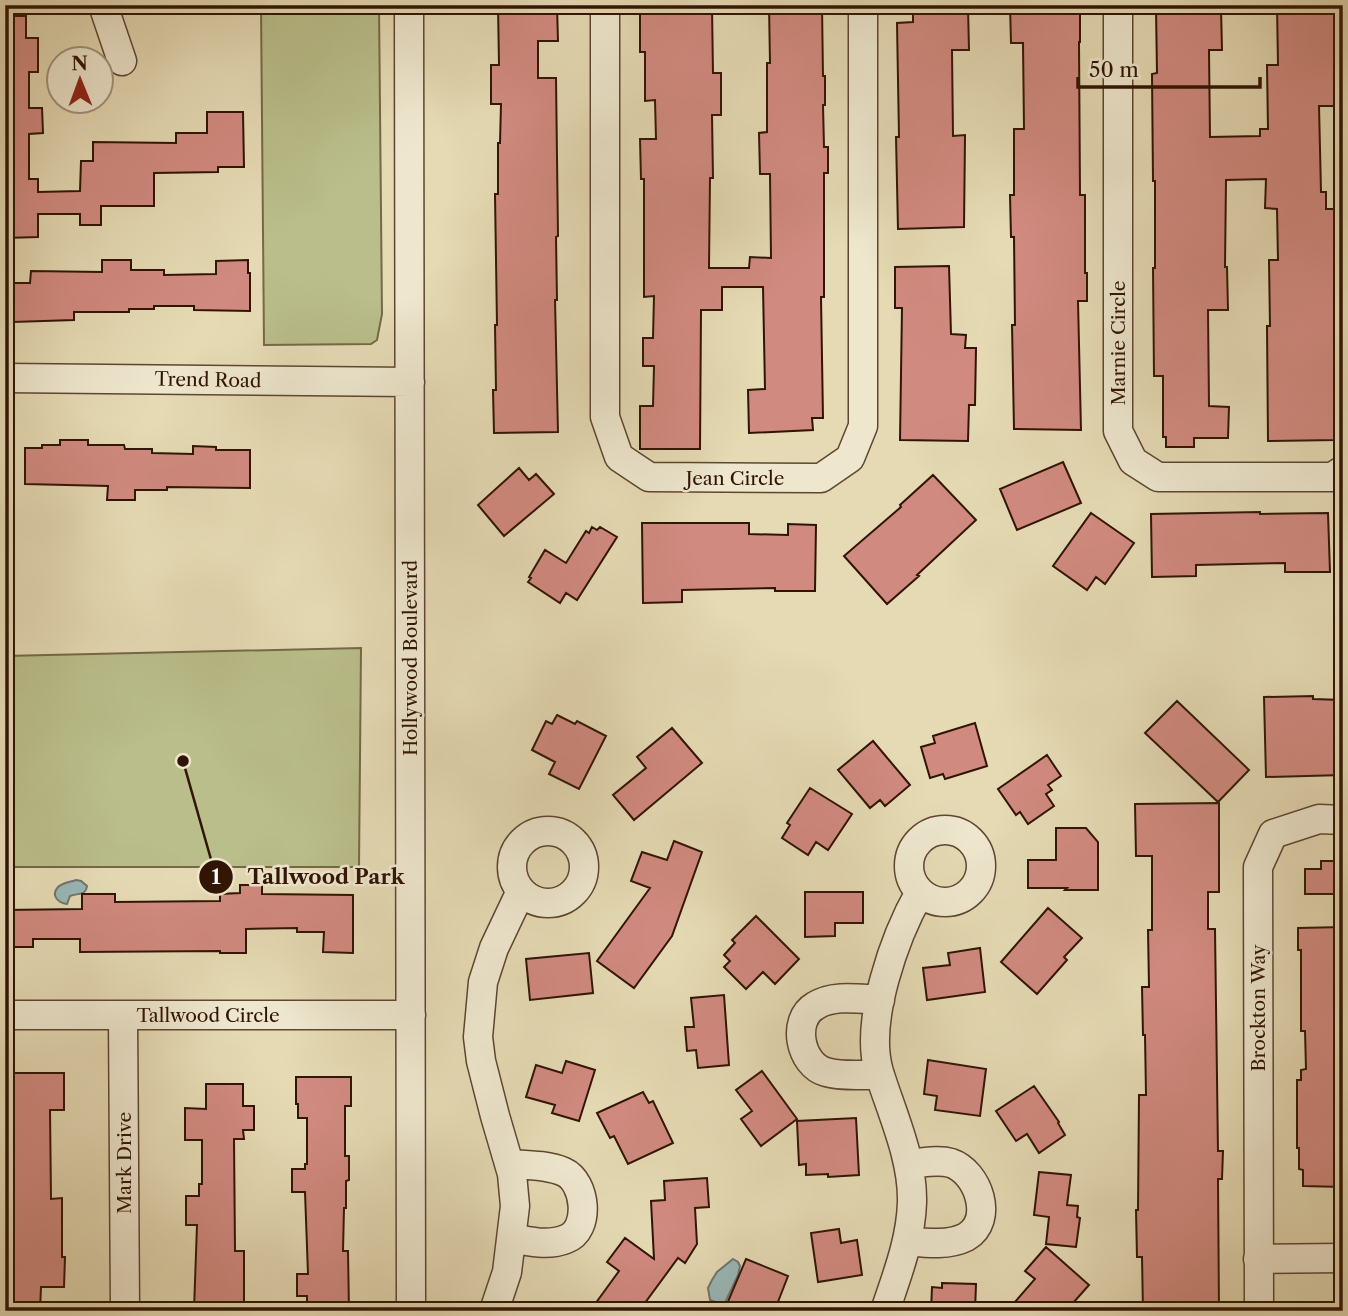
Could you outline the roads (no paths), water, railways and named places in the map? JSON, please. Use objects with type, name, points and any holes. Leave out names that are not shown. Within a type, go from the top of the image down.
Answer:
[{"type":"street","points":[[103,5],[122,61]]},
{"type":"street","name":"Hollywood Boulevard","points":[[409,5],[411,1311]]},
{"type":"street","name":"Jean Circle","points":[[605,5],[605,417],[619,457],[649,477],[821,478],[850,458],[863,426],[863,5]]},
{"type":"street","name":"Marnie Circle","points":[[1118,5],[1118,431],[1133,461],[1158,477],[1332,477],[1343,470]]},
{"type":"street","name":"Trend Road","points":[[5,378],[410,382]]},
{"type":"street","name":"Brockton Way","points":[[1258,1259],[1258,867],[1273,834],[1319,820],[1343,820]]},
{"type":"street","points":[[494,1311],[507,1272],[515,1206],[510,1164],[481,1061],[478,1037],[483,982],[494,948],[521,891]]},
{"type":"street","points":[[885,1311],[910,1230],[912,1200],[908,1164],[878,1068],[877,1020],[880,1000],[906,916],[920,892]]},
{"type":"street","points":[[880,1000],[830,1000],[817,1004],[803,1020],[801,1034],[807,1057],[814,1067],[826,1072],[880,1075]]},
{"type":"street","name":"Tallwood Circle","points":[[5,1015],[411,1015]]},
{"type":"street","name":"Mark Drive","points":[[123,1015],[125,1311]]},
{"type":"street","points":[[907,1241],[939,1243],[966,1237],[975,1229],[981,1216],[981,1205],[966,1172],[950,1163],[908,1164]]},
{"type":"street","points":[[510,1164],[546,1167],[564,1172],[575,1180],[582,1202],[578,1231],[568,1239],[536,1243],[512,1238]]},
{"type":"street","points":[[1259,1311],[1258,1259],[1343,1258]]},
{"type":"water","points":[[76,880],[87,886],[85,891],[70,896],[67,904],[59,901],[55,896],[58,887]]},
{"type":"water","points":[[733,1259],[740,1266],[724,1305],[710,1300],[708,1288],[712,1280],[717,1272]]},
{"type":"place","name":"Tallwood Park","points":[[183,761]]}]
